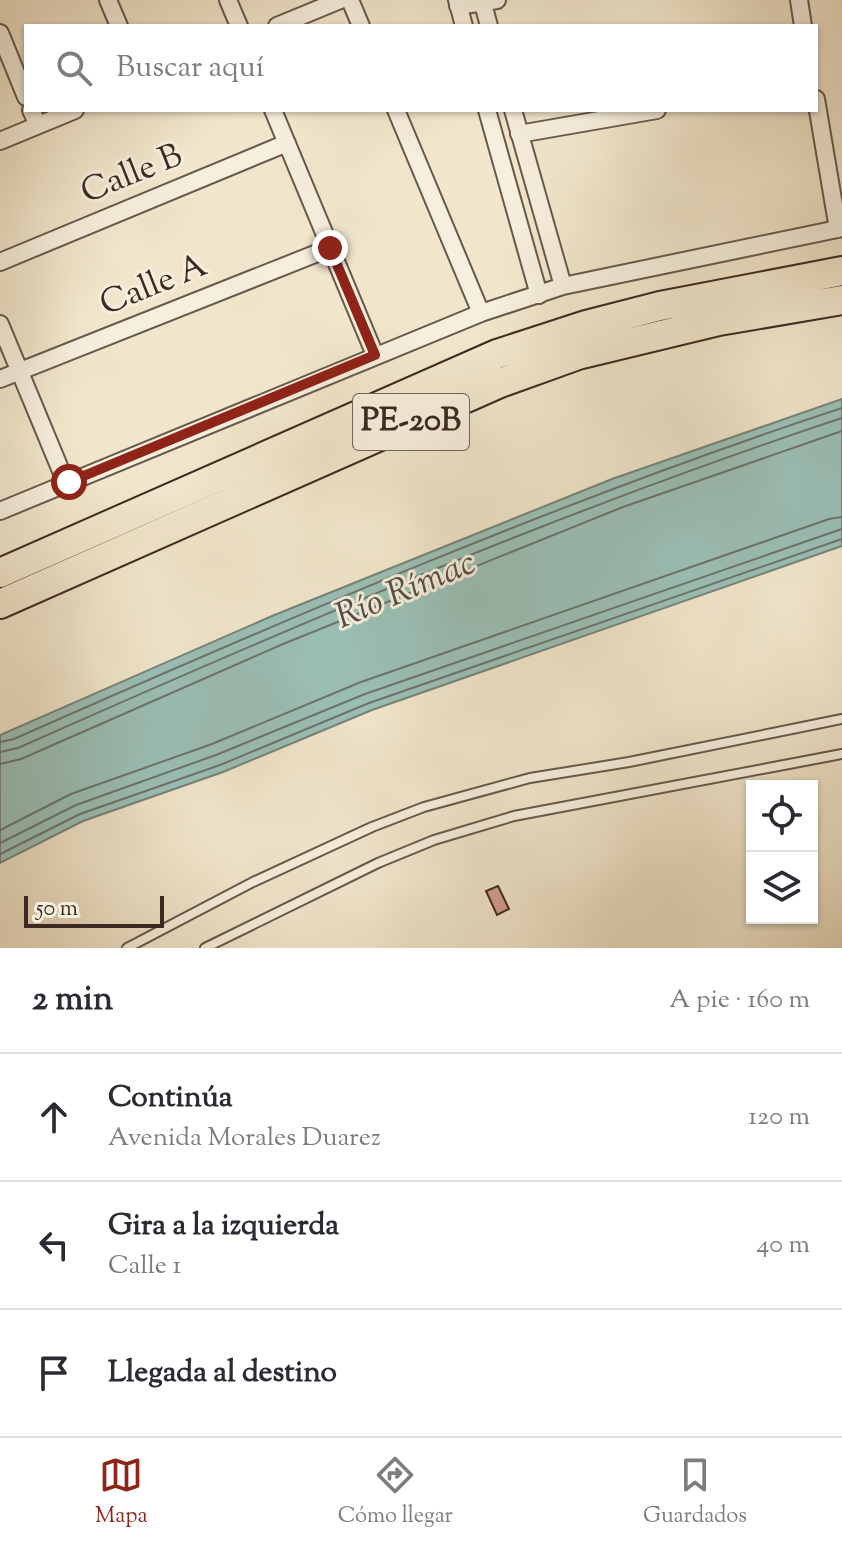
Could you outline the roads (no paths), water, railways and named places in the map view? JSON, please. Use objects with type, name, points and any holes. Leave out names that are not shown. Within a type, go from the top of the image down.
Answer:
[{"type":"highway","name":"PE-20B","points":[[0,573],[497,354],[586,325],[660,306],[842,271]]},
{"type":"highway","name":"PE-20B","points":[[0,604],[513,378],[578,355],[719,321],[842,300]]},
{"type":"street","points":[[108,0],[118,24]]},
{"type":"street","points":[[228,0],[238,24]]},
{"type":"street","points":[[282,24],[340,0]]},
{"type":"street","points":[[350,0],[360,24]]},
{"type":"street","points":[[799,0],[803,24]]},
{"type":"street","points":[[463,24],[458,3],[487,1],[489,24]]},
{"type":"street","points":[[0,33],[24,92]]},
{"type":"street","points":[[0,511],[481,313],[563,286],[840,228],[818,110]]},
{"type":"street","points":[[0,141],[35,118],[65,112]]},
{"type":"street","points":[[274,112],[375,355]]},
{"type":"street","points":[[397,112],[481,313]]},
{"type":"street","points":[[488,112],[539,295]]},
{"type":"street","points":[[514,112],[563,286]]},
{"type":"street","points":[[519,134],[646,112]]},
{"type":"street","name":"Calle B","points":[[0,262],[287,143]]},
{"type":"street","name":"Calle A","points":[[0,379],[330,248]]},
{"type":"street","points":[[0,324],[66,483]]},
{"type":"lane","points":[[127,948],[253,882],[345,839],[437,803],[530,778],[629,762],[842,719]]},
{"type":"lane","points":[[205,948],[336,883],[434,840],[514,816],[842,754]]},
{"type":"water","name":"Río Rímac","points":[[842,399],[842,546],[372,710],[223,772],[83,821],[0,863],[0,735],[272,616],[612,479]]}]
